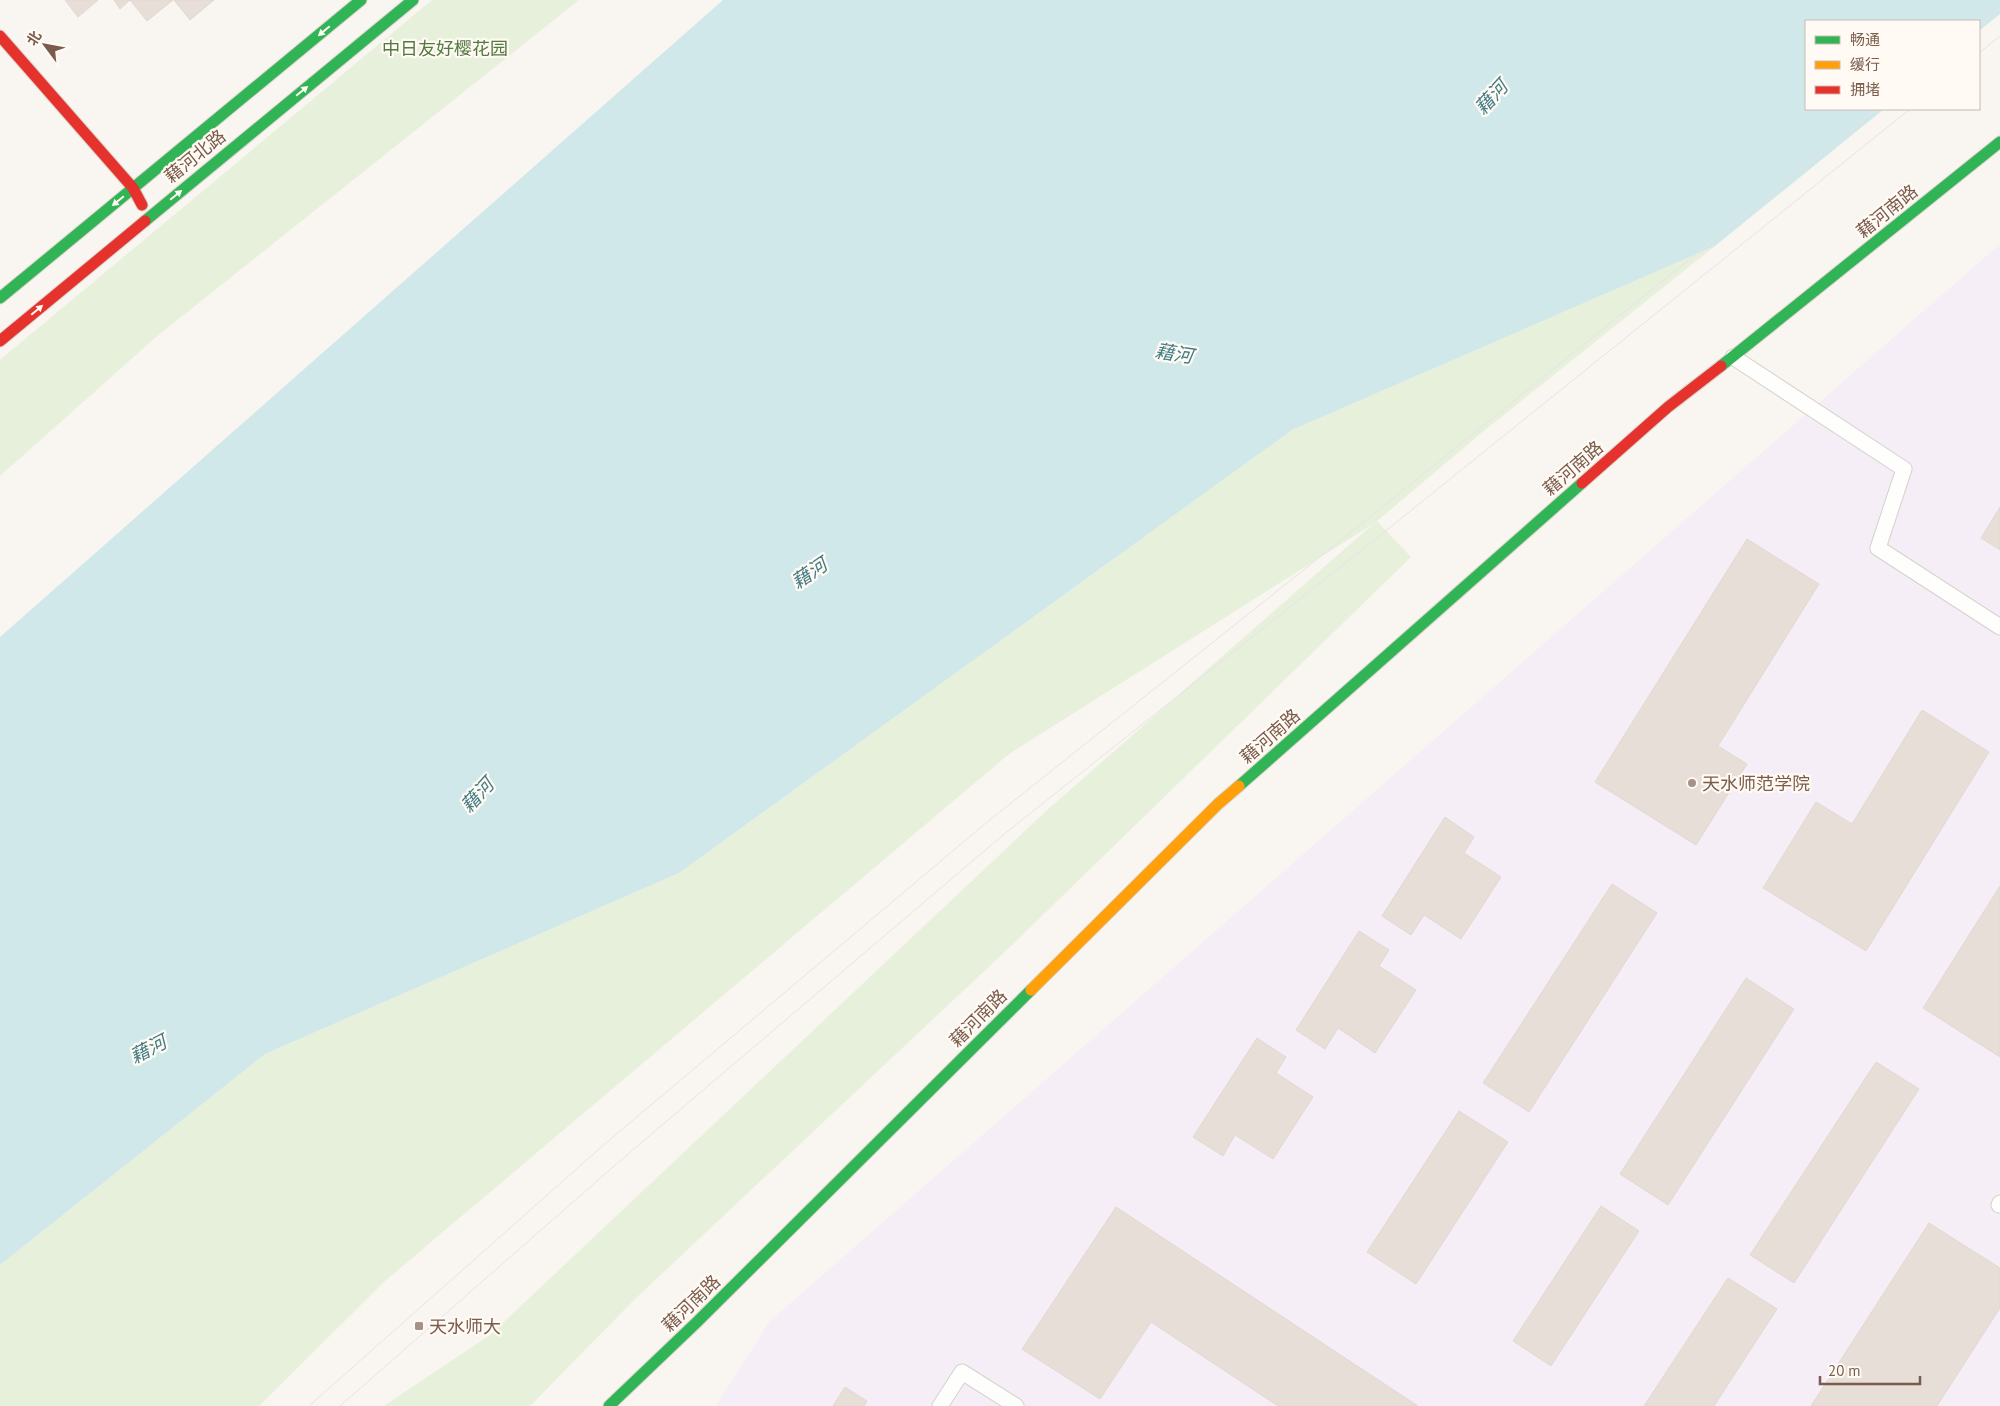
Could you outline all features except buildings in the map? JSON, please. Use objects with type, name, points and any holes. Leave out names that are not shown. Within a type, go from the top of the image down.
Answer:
[{"type":"main road","name":"藉河北路","points":[[0,298],[361,0]]},
{"type":"main road","name":"藉河北路","points":[[0,341],[413,0]]},
{"type":"main road","points":[[0,36],[133,188],[149,217]]},
{"type":"main road","name":"藉河南路","points":[[608,1406],[704,1315],[1218,804],[1668,407],[2000,142]]},
{"type":"lane","points":[[1733,357],[1904,469],[1878,548],[2000,627]]},
{"type":"lane","points":[[940,1406],[962,1372],[1016,1406]]},
{"type":"shaded area","name":"天水师范学院","points":[[2000,244],[2000,1406],[716,1406],[769,1322]]},
{"type":"green space","name":"中日友好樱花园","points":[[432,0],[579,0],[156,337],[0,476],[0,360]]},
{"type":"green space","points":[[1715,246],[1485,430],[1377,521],[1411,557],[1012,945],[635,1299],[530,1406],[384,1406],[490,1335],[1045,812],[1373,524],[1009,754],[386,1280],[259,1406],[0,1406],[0,1265],[265,1054],[679,873],[1292,430]]},
{"type":"water","name":"藉河","points":[[723,0],[2000,0],[2000,14],[1980,30],[1980,20],[1805,20],[1805,110],[1883,110],[1715,246],[1292,430],[679,873],[265,1054],[0,1265],[0,637]]},
{"type":"tram line","points":[[1980,25],[2000,8]]},
{"type":"tram line","points":[[1980,52],[2000,36]]},
{"type":"tram line","points":[[309,1406],[607,1142],[986,823],[1375,513],[1875,110]]},
{"type":"tram line","points":[[340,1406],[621,1160],[1003,835],[1388,529],[1909,110]]},
{"type":"traffic: fast","points":[[0,298],[361,0]]},
{"type":"traffic: fast","points":[[145,221],[413,0]]},
{"type":"traffic: fast","points":[[1721,366],[2000,142]]},
{"type":"traffic: fast","points":[[1239,786],[1582,483]]},
{"type":"traffic: fast","points":[[609,1406],[697,1322],[1031,990]]},
{"type":"traffic: slow","points":[[1031,990],[1218,804],[1239,786]]},
{"type":"traffic: jam","points":[[0,36],[133,188],[142,205]]},
{"type":"traffic: jam","points":[[0,341],[145,221]]},
{"type":"traffic: jam","points":[[1582,483],[1668,407],[1721,366]]},
{"type":"place","name":"天水师范学院","points":[[1692,783]]},
{"type":"place","name":"天水师大","points":[[419,1326]]}]
